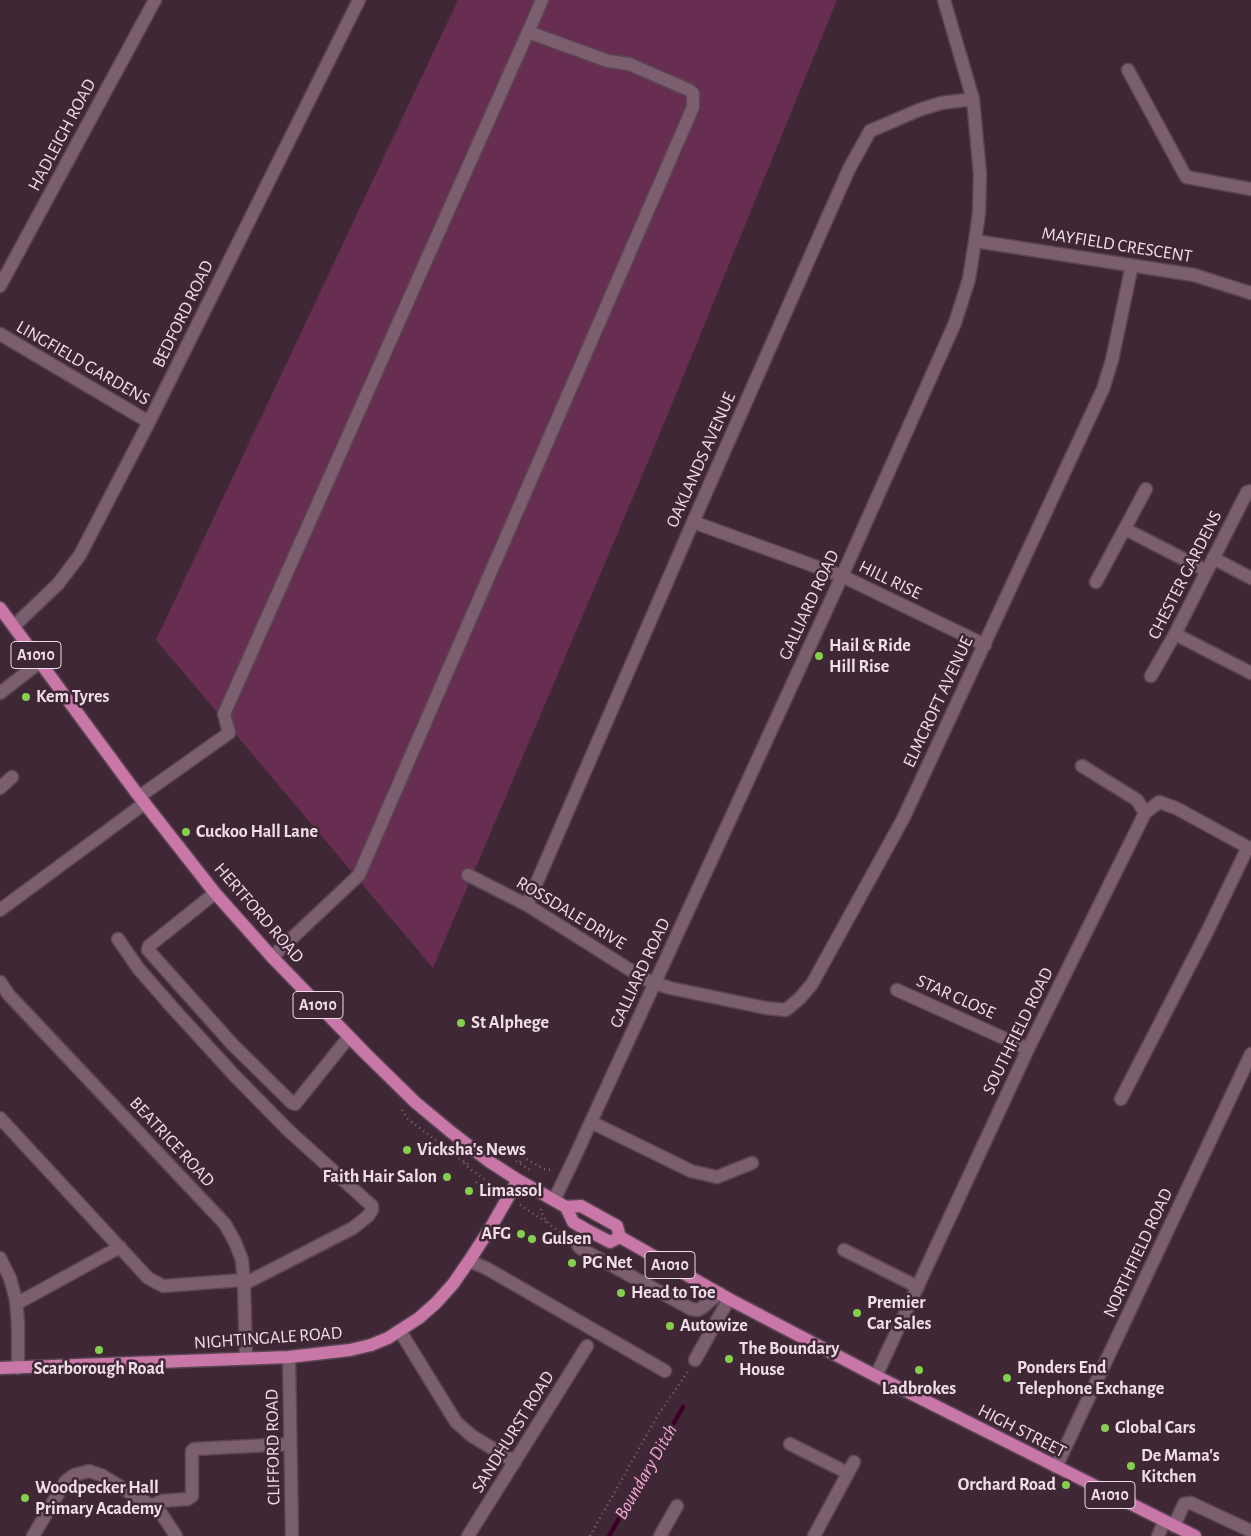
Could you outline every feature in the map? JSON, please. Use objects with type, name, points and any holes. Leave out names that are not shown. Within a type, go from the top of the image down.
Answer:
[{"type":"main road","name":"HERTFORD ROAD","points":[[0,608],[142,799],[215,893],[272,957],[415,1102],[480,1154],[518,1180],[566,1207],[581,1206],[617,1226],[620,1237],[724,1296]]},
{"type":"main road","name":"NIGHTINGALE ROAD","points":[[0,1368],[289,1357],[350,1350],[371,1345],[388,1338],[419,1318],[453,1284],[494,1222],[518,1180]]},
{"type":"main road","name":"HERTFORD ROAD","points":[[566,1207],[573,1222],[585,1229],[610,1242],[620,1237]]},
{"type":"main road","name":"HIGH STREET","points":[[724,1296],[876,1376],[1195,1536]]},
{"type":"street","name":"HADLEIGH ROAD","points":[[0,286],[155,0]]},
{"type":"street","name":"BEDFORD ROAD","points":[[14,626],[58,584],[80,555],[149,422],[359,0]]},
{"type":"street","points":[[0,910],[228,733],[224,714],[542,0]]},
{"type":"street","name":"GALLIARD ROAD","points":[[554,1200],[842,576],[955,323],[968,279],[975,241],[979,213],[980,174],[973,99],[944,0]]},
{"type":"street","points":[[272,957],[359,875],[693,107],[693,93],[683,87],[629,64],[608,62],[528,32]]},
{"type":"street","points":[[1128,70],[1186,177],[1251,189]]},
{"type":"street","name":"OAKLANDS AVENUE","points":[[527,905],[849,169],[870,131],[934,105],[973,99]]},
{"type":"street","name":"MAYFIELD CRESCENT","points":[[975,241],[1194,275],[1251,292]]},
{"type":"street","name":"ELMCROFT AVENUE","points":[[654,983],[766,1008],[786,1010],[812,984],[903,819],[1103,389],[1112,360],[1132,265]]},
{"type":"street","name":"LINGFIELD GARDENS","points":[[0,334],[149,422]]},
{"type":"street","points":[[1096,582],[1146,489]]},
{"type":"street","name":"CHESTER GARDENS","points":[[1151,676],[1175,634],[1247,492],[1251,491]]},
{"type":"street","name":"HILL RISE","points":[[693,522],[842,576],[985,645]]},
{"type":"street","points":[[1125,529],[1207,571]]},
{"type":"street","points":[[1213,558],[1251,578]]},
{"type":"street","points":[[1175,634],[1251,673]]},
{"type":"street","points":[[0,693],[40,662]]},
{"type":"street","points":[[1082,766],[1137,800],[1145,813],[1159,802],[1176,808],[1249,848],[1122,1099]]},
{"type":"street","points":[[0,788],[12,777]]},
{"type":"street","name":"SOUTHFIELD ROAD","points":[[876,1376],[1028,1048],[1145,813]]},
{"type":"street","name":"ROSSDALE DRIVE","points":[[468,875],[527,905],[654,983]]},
{"type":"street","points":[[215,893],[150,946],[148,950],[233,1045],[295,1104],[349,1037]]},
{"type":"street","points":[[0,1118],[148,1278],[163,1286],[243,1282],[352,1228],[368,1216],[372,1210],[372,1206],[288,1130],[228,1068],[138,968],[118,939]]},
{"type":"street","name":"BEATRICE ROAD","points":[[0,982],[4,999],[225,1224],[242,1260],[246,1358]]},
{"type":"street","name":"STAR CLOSE","points":[[897,990],[1028,1048]]},
{"type":"street","name":"NORTHFIELD ROAD","points":[[1056,1467],[1251,1054]]},
{"type":"street","points":[[591,1122],[691,1171],[717,1177],[752,1163]]},
{"type":"street","points":[[585,1229],[578,1244],[580,1248],[691,1309],[698,1310],[724,1296]]},
{"type":"street","points":[[16,1304],[120,1247]]},
{"type":"street","points":[[844,1250],[918,1287]]},
{"type":"street","points":[[0,1258],[14,1290],[18,1324],[18,1368]]},
{"type":"street","points":[[469,1261],[494,1273],[665,1370]]},
{"type":"street","points":[[0,1292],[14,1290]]},
{"type":"street","points":[[695,1360],[724,1296]]},
{"type":"street","points":[[400,1331],[456,1422],[472,1436],[515,1462]]},
{"type":"street","name":"SANDHURST ROAD","points":[[468,1536],[587,1346]]},
{"type":"street","name":"CLIFFORD ROAD","points":[[289,1357],[292,1536]]},
{"type":"street","points":[[152,1506],[161,1501],[188,1499],[192,1496],[192,1451],[194,1449],[290,1444]]},
{"type":"street","points":[[790,1444],[848,1473]]},
{"type":"street","points":[[814,1536],[854,1462]]},
{"type":"street","points":[[33,1536],[65,1482],[74,1475],[89,1471],[101,1475],[152,1506],[163,1516],[176,1536]]},
{"type":"street","points":[[1158,1536],[1184,1504],[1191,1503],[1251,1531]]},
{"type":"street","points":[[660,1536],[677,1506]]},
{"type":"path","points":[[519,1163],[524,1157],[544,1169],[553,1170],[556,1167]]},
{"type":"path","points":[[476,1183],[478,1179]]},
{"type":"path","points":[[541,1193],[541,1212],[548,1223],[564,1237],[578,1244]]},
{"type":"path","points":[[590,1536],[658,1415],[695,1360]]},
{"type":"shaded area","points":[[458,0],[837,0],[658,438],[433,968],[156,640]]},
{"type":"waterway","name":"Boundary Ditch","points":[[609,1536],[683,1407]]},
{"type":"place","name":"Hail & Ride Hill Rise","points":[[819,656]]},
{"type":"place","name":"Kem Tyres","points":[[26,697]]},
{"type":"place","name":"Cuckoo Hall Lane","points":[[186,832]]},
{"type":"place","name":"St Alphege","points":[[461,1023]]},
{"type":"place","name":"Vicksha's News","points":[[407,1150]]},
{"type":"place","name":"Faith Hair Salon","points":[[447,1177]]},
{"type":"place","name":"Limassol","points":[[469,1191]]},
{"type":"place","name":"AFG","points":[[521,1234]]},
{"type":"place","name":"Gulsen","points":[[532,1239]]},
{"type":"place","name":"PG Net","points":[[572,1263]]},
{"type":"place","name":"Head to Toe","points":[[621,1293]]},
{"type":"place","name":"Premier Car Sales","points":[[857,1313]]},
{"type":"place","name":"Autowize","points":[[670,1326]]},
{"type":"place","name":"Scarborough Road","points":[[99,1350]]},
{"type":"place","name":"The Boundary House","points":[[729,1359]]},
{"type":"place","name":"Ladbrokes","points":[[919,1370]]},
{"type":"place","name":"Ponders End Telephone Exchange","points":[[1007,1378]]},
{"type":"place","name":"Global Cars","points":[[1105,1428]]},
{"type":"place","name":"De Mama's Kitchen","points":[[1131,1466]]},
{"type":"place","name":"Orchard Road","points":[[1066,1485]]},
{"type":"place","name":"Woodpecker Hall Primary Academy","points":[[25,1498]]}]
